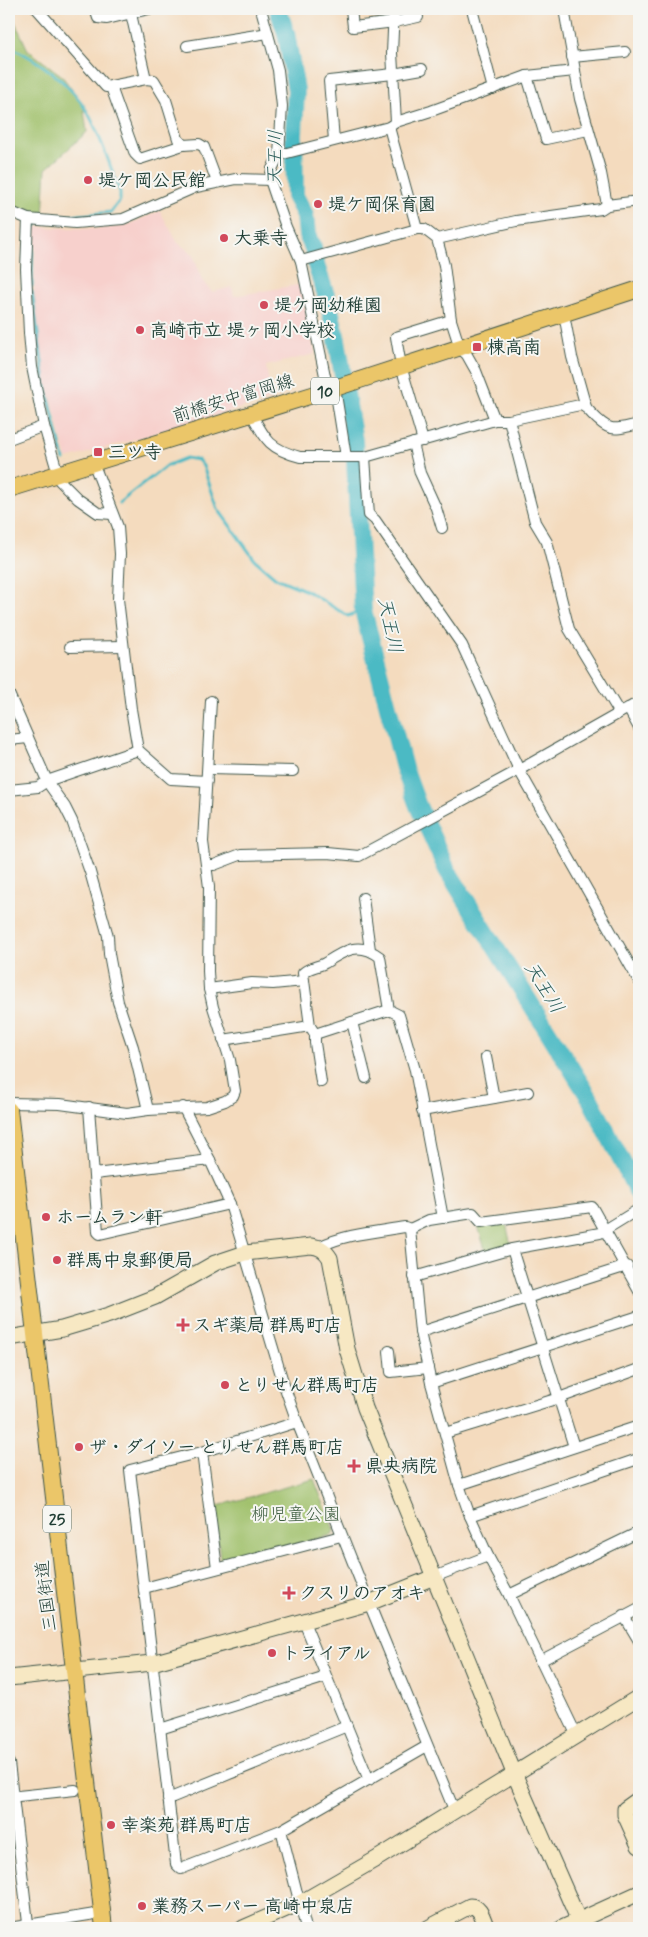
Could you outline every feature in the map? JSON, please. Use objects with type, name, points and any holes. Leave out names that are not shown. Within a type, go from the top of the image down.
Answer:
[{"type":"main road","name":"前橋安中富岡線","points":[[9,489],[331,389],[639,289]]},
{"type":"main road","name":"三国街道","points":[[9,1110],[75,1671],[102,1921]]},
{"type":"street","points":[[37,9],[106,87],[146,79],[154,80],[166,100],[178,139],[183,145]]},
{"type":"street","points":[[96,9],[98,18],[107,19],[149,9]]},
{"type":"street","points":[[261,9],[278,70],[282,100],[279,155],[272,169],[270,180],[286,228],[300,261],[346,457]]},
{"type":"street","points":[[351,9],[353,27],[418,17]]},
{"type":"street","points":[[394,9],[392,124],[417,229]]},
{"type":"street","points":[[472,9],[493,89]]},
{"type":"street","points":[[564,9],[575,71],[588,130],[601,173],[607,205]]},
{"type":"street","points":[[131,14],[146,79]]},
{"type":"street","points":[[187,46],[268,32]]},
{"type":"street","points":[[572,57],[625,52]]},
{"type":"street","points":[[334,140],[328,81],[422,69]]},
{"type":"street","points":[[279,155],[392,124],[527,76],[575,71]]},
{"type":"street","points":[[527,76],[546,139],[588,130]]},
{"type":"street","points":[[111,86],[136,154],[140,159],[183,145],[199,144],[204,147],[217,182]]},
{"type":"street","points":[[9,211],[28,219],[75,222],[123,219],[196,187],[236,179],[270,180]]},
{"type":"street","points":[[437,239],[516,221],[601,209],[607,205],[639,201]]},
{"type":"street","points":[[28,219],[26,269],[28,334],[32,367],[44,426],[60,481],[78,499],[98,513],[112,514]]},
{"type":"street","points":[[300,261],[417,229],[424,229],[437,239],[444,265],[451,320],[460,348],[467,355],[476,371],[495,420]]},
{"type":"street","points":[[564,314],[572,357],[586,408]]},
{"type":"street","points":[[442,528],[436,508],[420,473],[418,442],[396,337],[451,320]]},
{"type":"street","points":[[251,413],[269,444],[300,457],[365,457],[495,420],[509,420],[580,405],[586,408],[603,426],[609,429],[639,424]]},
{"type":"street","points":[[509,420],[535,522],[547,542],[569,629],[624,710],[639,728]]},
{"type":"street","points":[[9,438],[44,426]]},
{"type":"street","points":[[365,457],[369,515],[375,520],[462,645],[519,770],[639,981]]},
{"type":"street","points":[[93,462],[118,527],[120,554],[118,599],[122,646],[138,750],[171,779],[208,781]]},
{"type":"street","points":[[70,646],[122,646]]},
{"type":"street","points":[[9,694],[47,781],[66,807],[90,872],[108,936],[109,954],[118,1002],[133,1047],[148,1110]]},
{"type":"street","points":[[9,1103],[60,1104],[127,1113],[183,1107],[207,1107],[226,1101],[234,1096],[232,1069],[209,989],[207,865],[204,842],[211,701]]},
{"type":"street","points":[[207,865],[214,865],[240,855],[328,853],[359,856],[519,770],[639,702]]},
{"type":"street","points":[[9,740],[28,738]]},
{"type":"street","points":[[9,790],[38,787],[47,781],[138,750]]},
{"type":"street","points":[[208,768],[293,771]]},
{"type":"street","points":[[364,898],[370,950]]},
{"type":"street","points":[[321,1082],[303,973],[324,964],[336,954],[365,948],[370,950],[380,957],[389,1010]]},
{"type":"street","points":[[209,989],[252,983],[273,984],[304,981]]},
{"type":"street","points":[[223,1040],[313,1030],[352,1022],[389,1010],[399,1015],[415,1070],[443,1218]]},
{"type":"street","points":[[352,1022],[366,1078]]},
{"type":"street","points":[[486,1057],[494,1098]]},
{"type":"street","points":[[422,1111],[528,1092]]},
{"type":"street","points":[[89,1107],[98,1232],[100,1234],[230,1204]]},
{"type":"street","points":[[183,1107],[230,1204],[284,1385],[297,1422],[341,1536],[455,1812]]},
{"type":"street","points":[[95,1174],[210,1160]]},
{"type":"street","points":[[9,1338],[34,1335],[94,1321],[155,1297],[215,1263],[244,1252],[311,1246],[319,1247],[332,1241],[357,1235],[405,1227],[410,1229],[423,1222],[473,1213],[481,1222],[592,1207],[627,1266],[639,1291]]},
{"type":"street","points":[[414,1277],[512,1249],[600,1233],[639,1209]]},
{"type":"street","points":[[410,1229],[420,1332],[431,1383],[459,1485],[470,1516],[488,1556],[509,1595],[577,1736]]},
{"type":"street","points":[[319,1247],[330,1258],[347,1349],[365,1408],[514,1773],[581,1924]]},
{"type":"street","points":[[512,1249],[574,1448]]},
{"type":"street","points":[[420,1332],[627,1266]]},
{"type":"street","points":[[431,1383],[639,1316]]},
{"type":"street","points":[[389,1351],[390,1372],[428,1368]]},
{"type":"street","points":[[445,1433],[559,1398],[639,1369]]},
{"type":"street","points":[[297,1422],[202,1452],[130,1470],[176,1864],[181,1868],[281,1830],[427,1746]]},
{"type":"street","points":[[459,1485],[639,1426]]},
{"type":"street","points":[[202,1452],[217,1568]]},
{"type":"street","points":[[470,1516],[638,1459],[639,1462]]},
{"type":"street","points":[[509,1595],[639,1532]]},
{"type":"street","points":[[144,1588],[341,1536]]},
{"type":"street","points":[[9,1678],[152,1663],[369,1604],[488,1556]]},
{"type":"street","points":[[540,1661],[639,1609]]},
{"type":"street","points":[[624,1616],[639,1641]]},
{"type":"street","points":[[304,1622],[369,1780]]},
{"type":"street","points":[[160,1729],[326,1677]]},
{"type":"street","points":[[242,1928],[300,1903],[378,1858],[639,1697]]},
{"type":"street","points":[[168,1799],[347,1726]]},
{"type":"street","points":[[9,1762],[11,1797],[28,1923]]},
{"type":"street","points":[[11,1797],[75,1790]]},
{"type":"street","points":[[639,1798],[625,1809],[625,1815],[639,1846]]},
{"type":"street","points":[[281,1830],[306,1928]]},
{"type":"street","points":[[9,1870],[20,1868]]},
{"type":"street","points":[[562,1928],[581,1924],[639,1893]]},
{"type":"street","points":[[428,1928],[470,1906],[474,1906],[478,1908],[487,1928]]},
{"type":"street","points":[[9,1928],[28,1923],[102,1921]]},
{"type":"shaded area","name":"高崎市立 堤ヶ岡小学校","points":[[160,211],[178,243],[193,254],[202,280],[212,292],[232,287],[234,296],[303,284],[304,303],[315,354],[266,366],[272,399],[67,459],[45,376],[34,293],[36,227],[98,229],[125,226]]},
{"type":"green space","points":[[9,9],[28,50],[61,75],[83,104],[87,132],[46,169],[43,216],[9,204]]},
{"type":"green space","points":[[506,1223],[511,1246],[486,1253],[478,1226]]},
{"type":"green space","name":"柳児童公園","points":[[314,1479],[334,1530],[332,1535],[226,1562],[220,1558],[214,1507]]},
{"type":"waterway","name":"天王川","points":[[278,9],[286,33],[296,90],[294,134],[295,196],[305,215],[307,235],[313,248],[316,265],[328,301],[337,340],[354,441],[363,610],[404,768],[418,806],[447,870],[589,1097],[639,1195]]},
{"type":"waterway","points":[[9,46],[42,65],[63,82],[81,102],[97,132],[120,192],[120,200],[111,212],[70,216],[51,215],[46,218]]},
{"type":"waterway","points":[[32,286],[33,227],[39,223]]},
{"type":"waterway","points":[[32,292],[45,383],[64,460]]},
{"type":"waterway","points":[[119,503],[166,466],[186,458],[198,460],[203,466],[218,509],[255,560],[276,578],[307,591],[348,616],[363,610]]},
{"type":"place","name":"堤ケ岡公民館","points":[[88,180]]},
{"type":"place","name":"堤ケ岡保育園","points":[[318,204]]},
{"type":"place","name":"大乗寺","points":[[224,238]]},
{"type":"place","name":"堤ケ岡幼稚園","points":[[264,305]]},
{"type":"place","name":"高崎市立 堤ヶ岡小学校","points":[[140,330]]},
{"type":"place","name":"棟高南","points":[[477,347]]},
{"type":"place","name":"三ツ寺","points":[[98,452]]},
{"type":"place","name":"ホームラン軒","points":[[46,1217]]},
{"type":"place","name":"群馬中泉郵便局","points":[[57,1260]]},
{"type":"place","name":"スギ薬局 群馬町店","points":[[183,1325]]},
{"type":"place","name":"とりせん群馬町店","points":[[225,1385]]},
{"type":"place","name":"ザ・ダイソー とりせん群馬町店","points":[[79,1447]]},
{"type":"place","name":"県央病院","points":[[354,1466]]},
{"type":"place","name":"クスリのアオキ","points":[[289,1593]]},
{"type":"place","name":"トライアル","points":[[272,1653]]},
{"type":"place","name":"幸楽苑 群馬町店","points":[[111,1825]]},
{"type":"place","name":"業務スーパー 高崎中泉店","points":[[142,1906]]}]
